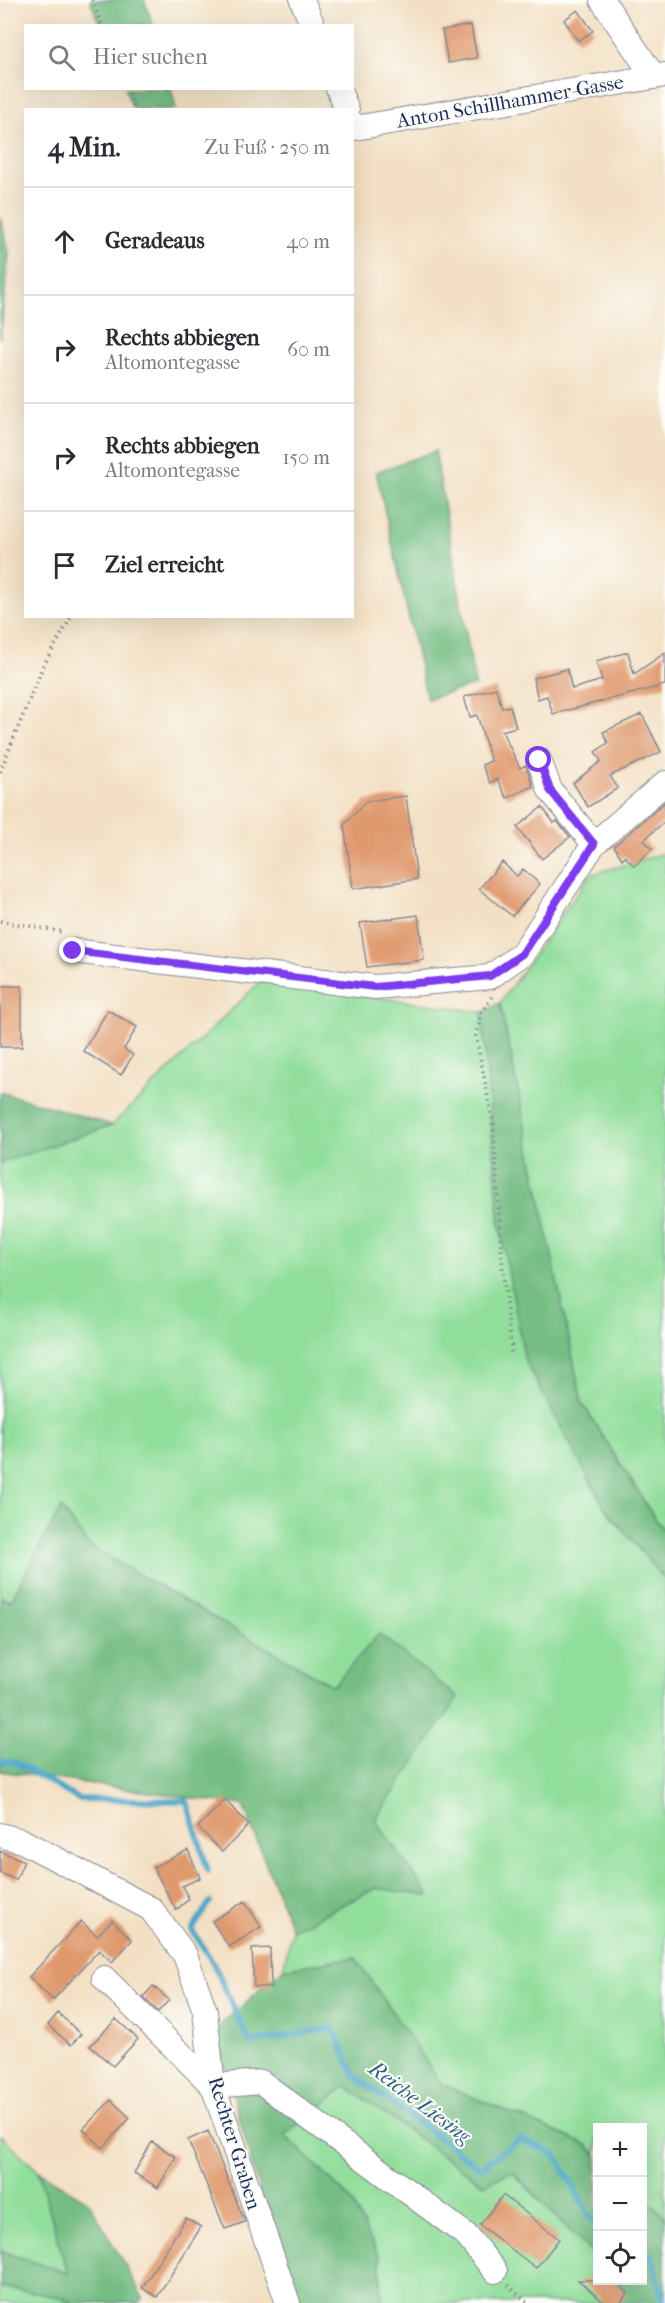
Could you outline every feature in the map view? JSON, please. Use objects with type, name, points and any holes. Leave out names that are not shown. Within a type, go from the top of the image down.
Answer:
[{"type":"street","points":[[302,0],[312,24]]},
{"type":"street","points":[[602,0],[659,76]]},
{"type":"street","name":"Anton Schillhammer-Gasse","points":[[354,120],[659,76]]},
{"type":"street","points":[[339,90],[346,108]]},
{"type":"street","points":[[539,760],[550,790],[594,844]]},
{"type":"street","points":[[73,951],[375,987],[490,976],[522,954],[594,844],[665,783]]},
{"type":"street","name":"Rechter Graben","points":[[0,1835],[22,1841],[151,1909],[185,1955],[205,2011],[213,2086],[288,2303]]},
{"type":"street","points":[[104,1978],[213,2086],[261,2082],[466,2235],[495,2271]]},
{"type":"path","points":[[92,0],[101,24]]},
{"type":"path","points":[[128,90],[134,108]]},
{"type":"path","points":[[0,772],[44,666],[71,618]]},
{"type":"path","points":[[0,921],[82,935],[73,951]]},
{"type":"path","points":[[495,993],[482,1012],[476,1036],[493,1122],[503,1273],[512,1355]]},
{"type":"green space","points":[[90,0],[144,0],[153,24],[100,24]]},
{"type":"green space","points":[[125,90],[171,90],[176,108],[133,108]]},
{"type":"green space","points":[[0,216],[9,253],[0,339]]},
{"type":"green space","points":[[435,451],[475,685],[427,699],[376,472]]},
{"type":"green space","points":[[665,853],[665,1531],[657,1522],[582,1403],[500,1003],[590,875]]},
{"type":"green space","points":[[261,981],[482,1012],[500,1227],[605,1508],[665,1580],[665,2217],[647,2200],[647,2123],[593,2123],[593,2151],[587,2145],[441,2084],[355,1957],[283,1969],[292,1930],[377,1888],[375,1820],[457,1697],[333,1686],[89,1546],[61,1508],[11,1600],[0,1597],[0,1163],[112,1125]]},
{"type":"green space","points":[[500,1003],[582,1403],[657,1522],[665,1531],[665,1580],[605,1508],[525,1361],[500,1227],[482,1012]]},
{"type":"green space","points":[[0,1092],[112,1125],[0,1163]]},
{"type":"green space","points":[[61,1508],[89,1546],[333,1686],[379,1634],[458,1698],[375,1820],[429,1896],[376,1888],[292,1930],[243,1805],[0,1771],[0,1597],[11,1600]]},
{"type":"green space","points":[[355,1957],[441,2084],[587,2145],[593,2151],[593,2254],[511,2171],[484,2185],[346,2086],[285,2135],[350,2199],[380,2258],[382,2303],[274,2303],[289,2299],[215,2030],[283,1969]]},
{"type":"green space","points":[[346,2086],[484,2184],[511,2171],[593,2254],[593,2285],[601,2285],[613,2303],[382,2303],[380,2258],[285,2134]]},
{"type":"green space","points":[[0,2135],[38,2171],[68,2274],[0,2250]]},
{"type":"green space","points":[[38,2171],[89,2202],[143,2298],[139,2303],[73,2303],[60,2297],[0,2287],[0,2251],[68,2273]]},
{"type":"green space","points":[[647,2200],[665,2217],[665,2303],[613,2303],[609,2285],[647,2285]]},
{"type":"green space","points":[[0,2287],[60,2297],[73,2303],[0,2303]]},
{"type":"building","points":[[578,10],[593,31],[578,41],[564,20]]},
{"type":"building","points":[[471,25],[477,58],[448,63],[442,30]]},
{"type":"building","points":[[628,652],[634,674],[665,653],[665,685],[553,714],[547,696],[538,699],[533,678],[567,669],[572,689],[602,680],[596,661]]},
{"type":"building","points":[[496,688],[502,708],[510,706],[516,727],[502,731],[520,768],[526,765],[533,786],[507,798],[497,779],[490,783],[482,765],[491,761],[477,715],[470,717],[464,697]]},
{"type":"building","points":[[642,714],[661,752],[610,776],[618,788],[588,807],[573,783],[601,761],[595,752],[608,743],[603,732]]},
{"type":"building","points":[[406,796],[417,879],[353,889],[344,825],[366,801]]},
{"type":"building","points":[[665,802],[665,821],[644,840],[652,849],[634,866],[625,856],[622,859],[614,846]]},
{"type":"building","points":[[542,807],[554,823],[557,821],[570,837],[542,859],[517,827]]},
{"type":"building","points":[[502,862],[517,876],[523,869],[540,884],[512,916],[479,889]]},
{"type":"building","points":[[418,915],[424,960],[367,967],[360,923]]},
{"type":"building","points":[[0,986],[22,986],[22,1047],[0,1047]]},
{"type":"building","points":[[108,1010],[137,1027],[124,1049],[133,1055],[121,1075],[83,1051]]},
{"type":"building","points":[[225,1800],[249,1825],[222,1852],[198,1827]]},
{"type":"building","points":[[188,1850],[200,1878],[182,1886],[189,1899],[176,1910],[153,1867]]},
{"type":"building","points":[[0,1851],[24,1861],[16,1880],[0,1873]]},
{"type":"building","points":[[245,1901],[261,1927],[229,1947],[212,1921]]},
{"type":"building","points":[[112,1920],[132,1940],[112,1962],[99,1950],[53,2000],[29,1977],[81,1921],[97,1936]]},
{"type":"building","points":[[270,1948],[271,1987],[254,1987],[252,1949]]},
{"type":"building","points":[[153,1986],[169,2000],[158,2012],[143,1997]]},
{"type":"building","points":[[58,2013],[81,2034],[71,2045],[48,2025]]},
{"type":"building","points":[[116,2019],[138,2039],[113,2066],[90,2046]]},
{"type":"building","points":[[111,2100],[130,2118],[103,2148],[83,2129]]},
{"type":"building","points":[[208,2131],[245,2222],[225,2229],[188,2140]]},
{"type":"building","points":[[152,2142],[176,2157],[158,2188],[134,2173]]},
{"type":"building","points":[[503,2195],[559,2239],[536,2268],[480,2225]]},
{"type":"building","points":[[186,2218],[201,2227],[157,2297],[142,2288]]},
{"type":"building","points":[[578,2280],[593,2280],[593,2285],[619,2285],[628,2293],[620,2303],[605,2303]]},
{"type":"waterway","name":"Reiche Liesing","points":[[0,1762],[15,1762],[78,1799],[187,1801],[208,1871]]},
{"type":"waterway","name":"Reiche Liesing","points":[[210,1902],[192,1930],[213,1963],[250,2043],[333,2028],[355,2076],[480,2168],[520,2139],[555,2154],[593,2221]]},
{"type":"waterway","name":"Reiche Liesing","points":[[647,2254],[652,2256],[664,2303]]},
{"type":"route","points":[[73,951],[375,987],[490,976],[522,954],[594,844],[550,790],[539,760]]}]
